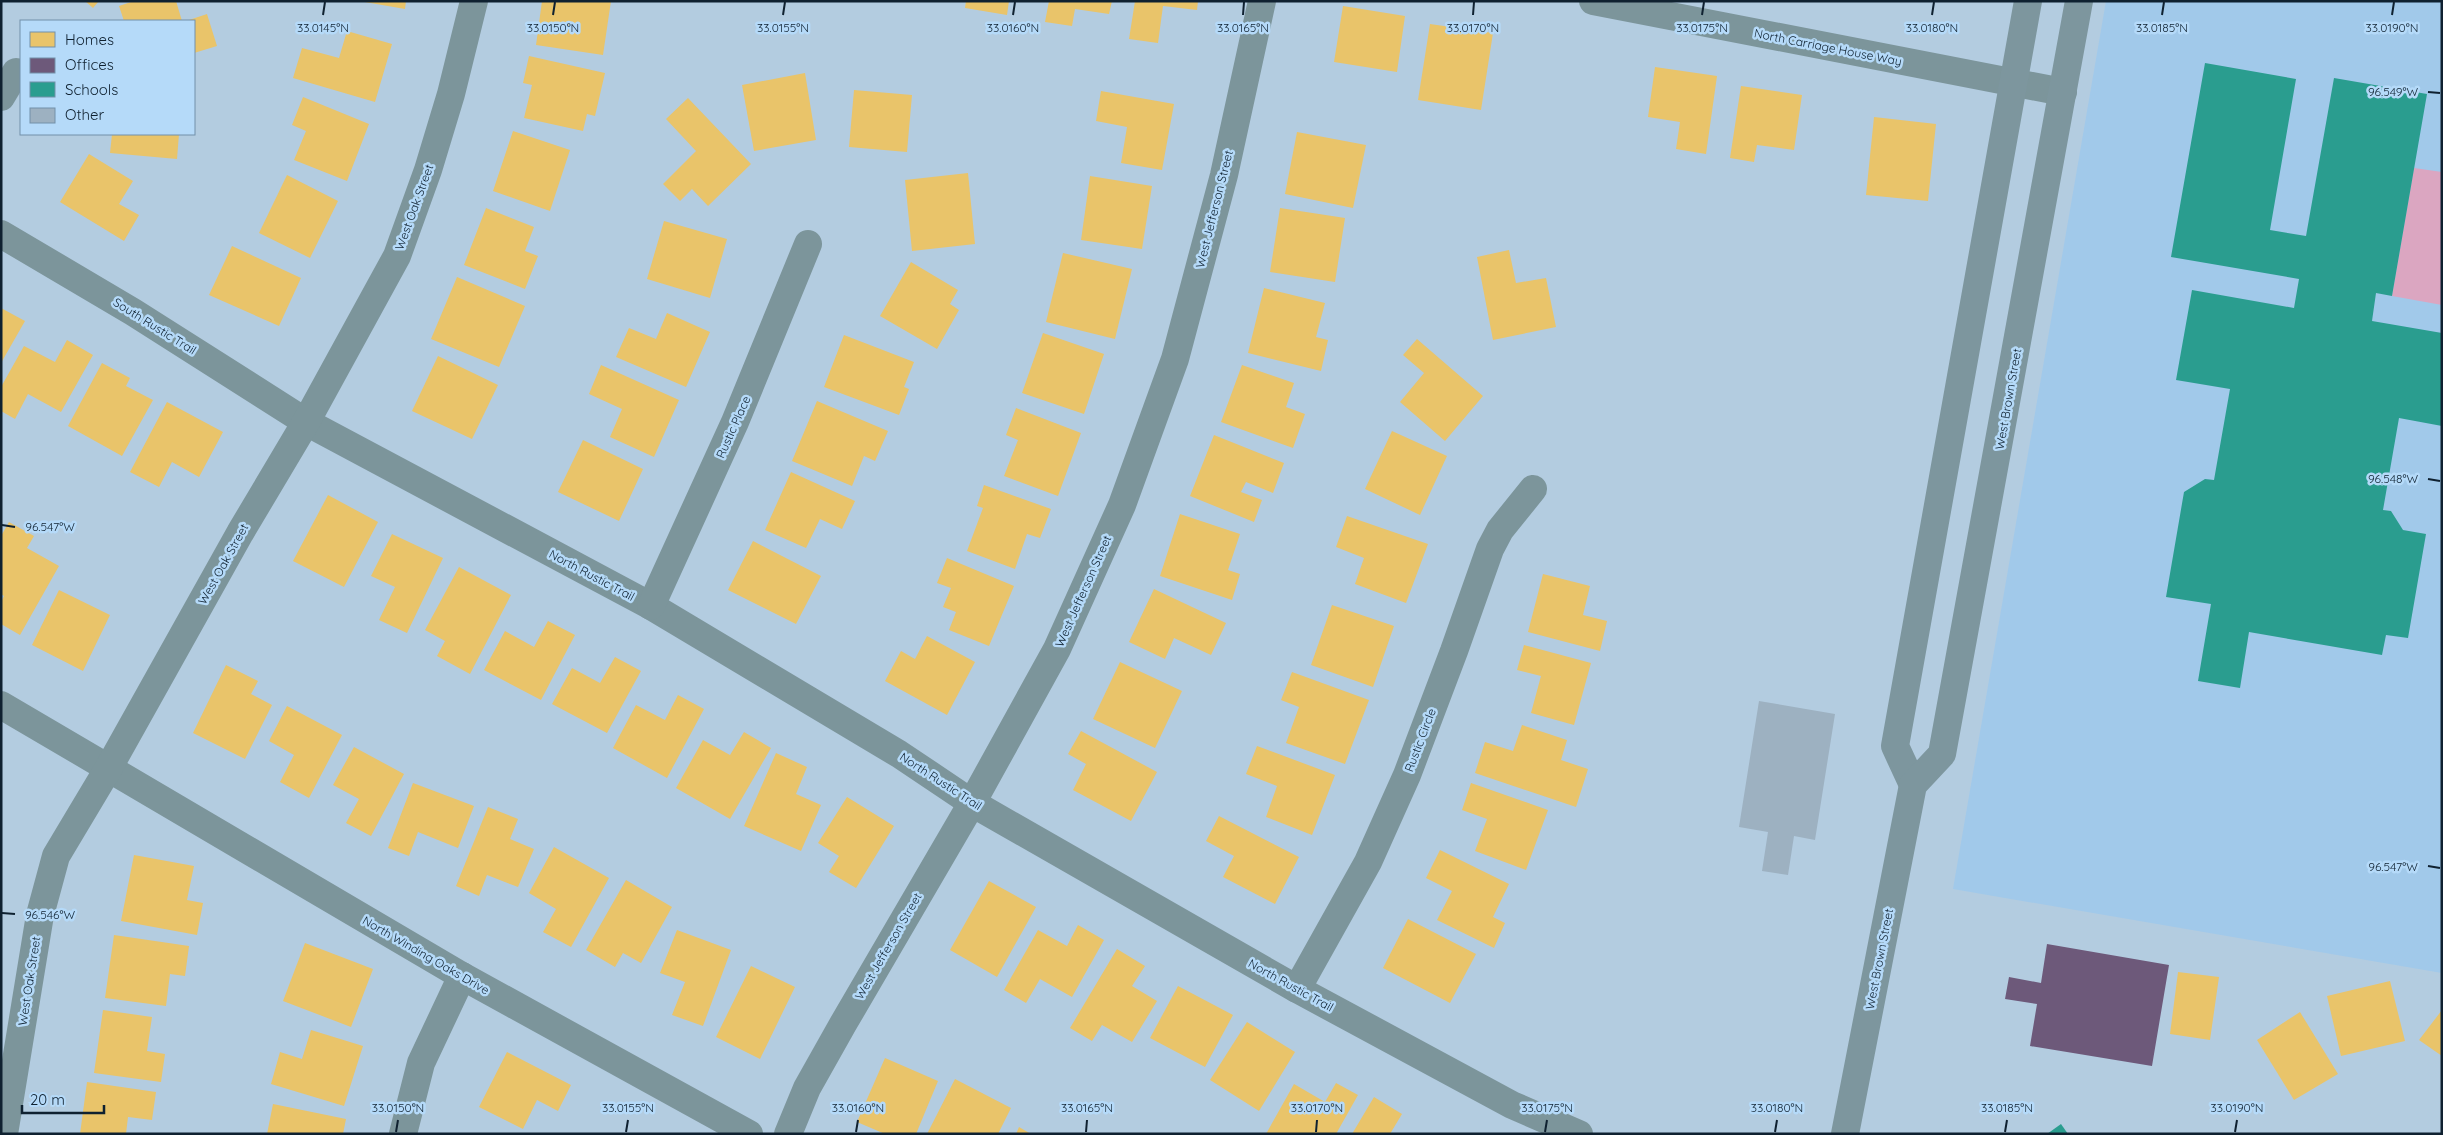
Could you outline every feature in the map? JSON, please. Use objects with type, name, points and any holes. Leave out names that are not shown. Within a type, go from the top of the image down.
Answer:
[{"type":"main road","points":[[1913,785],[1895,746],[2028,1]]},
{"type":"main road","name":"West Brown Street","points":[[1845,1134],[1913,785],[1942,754],[2079,1]]},
{"type":"street","name":"West Oak Street","points":[[4,1134],[40,915],[56,856],[108,769],[240,533],[306,422],[396,256],[428,170],[452,94],[474,1]]},
{"type":"street","name":"West Jefferson Street","points":[[788,1134],[807,1088],[842,1024],[972,803],[1065,631],[1122,504],[1175,359],[1224,175],[1262,1]]},
{"type":"street","name":"North Carriage House Way","points":[[1593,1],[2063,92]]},
{"type":"street","points":[[1,97],[16,72]]},
{"type":"street","name":"South Rustic Trail","points":[[1,234],[133,312],[306,422]]},
{"type":"street","name":"Rustic Place","points":[[651,606],[735,422],[808,244]]},
{"type":"street","name":"North Rustic Trail","points":[[306,422],[651,606],[899,754],[972,803],[1297,989],[1512,1105],[1578,1134]]},
{"type":"street","name":"Rustic Circle","points":[[1297,989],[1368,862],[1407,775],[1490,549],[1500,530],[1533,489]]},
{"type":"street","name":"North Winding Oaks Drive","points":[[1,705],[462,976],[749,1134]]},
{"type":"street","points":[[404,1134],[421,1063],[462,976]]},
{"type":"shaded area","points":[[2106,1],[2442,1],[2442,973],[1953,889]]},
{"type":"shaded area","points":[[2414,168],[2442,172],[2442,305],[2392,296]]},
{"type":"building: Homes","points":[[85,1],[99,1],[93,8]]},
{"type":"building: Homes","points":[[134,1],[176,1],[182,20],[124,20],[119,6]]},
{"type":"building: Homes","points":[[359,1],[406,1],[405,9]]},
{"type":"building: Homes","points":[[542,1],[611,1],[603,55],[536,45]]},
{"type":"building: Homes","points":[[966,1],[1009,1],[1007,15],[965,8]]},
{"type":"building: Homes","points":[[1049,1],[1112,1],[1109,14],[1075,9],[1072,26],[1045,22]]},
{"type":"building: Homes","points":[[1135,1],[1198,1],[1197,10],[1163,6],[1158,43],[1129,39]]},
{"type":"building: Homes","points":[[1343,6],[1405,16],[1397,72],[1334,62]]},
{"type":"building: Homes","points":[[207,14],[217,46],[195,53],[195,20],[189,20]]},
{"type":"building: Homes","points":[[1430,24],[1493,33],[1481,110],[1418,100]]},
{"type":"building: Homes","points":[[347,31],[392,44],[375,102],[293,78],[302,48],[339,58]]},
{"type":"building: Homes","points":[[529,56],[605,73],[595,116],[587,114],[583,131],[524,118],[532,85],[523,83]]},
{"type":"building: Homes","points":[[1655,67],[1717,76],[1706,154],[1676,149],[1680,122],[1648,117]]},
{"type":"building: Homes","points":[[805,73],[816,140],[754,151],[742,85]]},
{"type":"building: Homes","points":[[1741,86],[1802,95],[1794,150],[1757,145],[1754,162],[1730,158]]},
{"type":"building: Homes","points":[[854,90],[912,95],[907,152],[849,147]]},
{"type":"building: Homes","points":[[1101,91],[1174,104],[1162,170],[1121,163],[1127,127],[1096,121]]},
{"type":"building: Homes","points":[[303,97],[369,124],[347,181],[294,160],[306,131],[292,125]]},
{"type":"building: Homes","points":[[688,98],[751,164],[708,206],[692,189],[680,201],[663,184],[696,151],[666,119]]},
{"type":"building: Homes","points":[[1874,117],[1936,124],[1928,201],[1866,195]]},
{"type":"building: Homes","points":[[513,131],[570,150],[550,211],[493,191]]},
{"type":"building: Homes","points":[[1297,132],[1366,145],[1353,208],[1285,194]]},
{"type":"building: Homes","points":[[112,135],[179,135],[177,159],[110,153]]},
{"type":"building: Homes","points":[[89,154],[133,181],[119,204],[139,215],[124,241],[60,202]]},
{"type":"building: Homes","points":[[968,173],[975,244],[912,251],[905,180]]},
{"type":"building: Homes","points":[[287,175],[338,201],[310,258],[259,233]]},
{"type":"building: Homes","points":[[1090,176],[1152,186],[1142,249],[1081,240]]},
{"type":"building: Homes","points":[[486,208],[534,227],[525,251],[538,256],[525,289],[464,265]]},
{"type":"building: Homes","points":[[1280,208],[1345,218],[1335,282],[1270,272]]},
{"type":"building: Homes","points":[[664,221],[727,239],[710,298],[647,279]]},
{"type":"building: Homes","points":[[232,246],[301,278],[279,326],[209,295]]},
{"type":"building: Homes","points":[[1509,250],[1516,283],[1546,278],[1556,327],[1493,340],[1477,257]]},
{"type":"building: Homes","points":[[1063,253],[1132,269],[1115,339],[1046,322]]},
{"type":"building: Homes","points":[[911,262],[958,290],[950,304],[959,310],[937,349],[880,316]]},
{"type":"building: Homes","points":[[457,277],[525,306],[499,367],[431,339]]},
{"type":"building: Homes","points":[[1264,288],[1325,303],[1316,337],[1328,340],[1321,371],[1248,353]]},
{"type":"building: Homes","points":[[1,308],[25,321],[1,363]]},
{"type":"building: Homes","points":[[667,313],[710,332],[686,387],[616,357],[629,328],[656,339]]},
{"type":"building: Homes","points":[[1043,333],[1104,354],[1084,414],[1022,393]]},
{"type":"building: Homes","points":[[844,335],[914,362],[904,387],[909,389],[899,415],[824,387]]},
{"type":"building: Homes","points":[[1417,339],[1483,396],[1445,441],[1400,402],[1424,373],[1403,355]]},
{"type":"building: Homes","points":[[67,340],[93,355],[61,412],[28,394],[15,419],[1,411],[1,387],[24,346],[55,362]]},
{"type":"building: Homes","points":[[438,356],[498,385],[472,439],[412,411]]},
{"type":"building: Homes","points":[[102,363],[130,378],[126,386],[153,400],[122,456],[68,426]]},
{"type":"building: Homes","points":[[601,365],[679,400],[654,457],[610,437],[622,409],[589,394]]},
{"type":"building: Homes","points":[[1242,365],[1294,383],[1286,407],[1305,414],[1293,448],[1221,422]]},
{"type":"building: Homes","points":[[817,401],[888,431],[875,461],[864,456],[852,486],[792,461]]},
{"type":"building: Homes","points":[[167,402],[223,432],[199,477],[172,462],[159,487],[130,472]]},
{"type":"building: Homes","points":[[1016,408],[1081,433],[1058,496],[1004,476],[1018,440],[1006,435]]},
{"type":"building: Homes","points":[[1392,431],[1447,456],[1420,515],[1365,489]]},
{"type":"building: Homes","points":[[1214,435],[1284,463],[1273,493],[1246,482],[1241,492],[1262,500],[1254,522],[1190,496]]},
{"type":"building: Homes","points":[[583,440],[643,469],[619,521],[558,492]]},
{"type":"building: Homes","points":[[791,472],[855,501],[842,529],[820,519],[806,548],[765,530]]},
{"type":"building: Homes","points":[[984,485],[1051,509],[1040,538],[1027,534],[1015,569],[967,551],[983,508],[977,506]]},
{"type":"building: Homes","points":[[328,495],[378,522],[344,587],[293,561]]},
{"type":"building: Homes","points":[[1180,514],[1240,534],[1228,570],[1240,574],[1232,600],[1160,576]]},
{"type":"building: Homes","points":[[1347,516],[1428,544],[1406,603],[1355,584],[1364,558],[1336,547]]},
{"type":"building: Homes","points":[[9,522],[34,536],[27,548],[59,566],[20,635],[1,624],[1,602],[4,596],[1,594],[1,536]]},
{"type":"building: Homes","points":[[392,534],[443,558],[407,633],[379,620],[395,587],[371,576]]},
{"type":"building: Homes","points":[[753,541],[821,576],[796,624],[728,590]]},
{"type":"building: Homes","points":[[947,558],[1014,586],[989,646],[949,630],[956,612],[943,607],[951,588],[937,583]]},
{"type":"building: Homes","points":[[459,567],[511,595],[470,674],[437,656],[445,641],[425,630]]},
{"type":"building: Homes","points":[[1543,574],[1590,586],[1583,615],[1607,621],[1600,651],[1528,632]]},
{"type":"building: Homes","points":[[1154,589],[1226,623],[1211,655],[1174,638],[1165,659],[1129,642]]},
{"type":"building: Homes","points":[[59,590],[110,615],[83,671],[32,645]]},
{"type":"building: Homes","points":[[1332,605],[1394,626],[1373,687],[1311,665]]},
{"type":"building: Homes","points":[[548,621],[575,635],[541,700],[484,670],[505,631],[534,647]]},
{"type":"building: Homes","points":[[927,636],[975,662],[947,715],[885,681],[901,651],[915,659]]},
{"type":"building: Homes","points":[[1524,645],[1591,663],[1574,725],[1531,713],[1541,676],[1517,670]]},
{"type":"building: Homes","points":[[615,657],[641,671],[607,733],[552,704],[572,668],[600,683]]},
{"type":"building: Homes","points":[[1120,662],[1182,691],[1155,748],[1093,719]]},
{"type":"building: Homes","points":[[226,665],[258,681],[251,694],[272,705],[245,759],[193,733]]},
{"type":"building: Homes","points":[[1292,672],[1369,700],[1345,764],[1286,743],[1299,707],[1281,700]]},
{"type":"building: Homes","points":[[678,695],[704,709],[667,778],[613,748],[636,705],[665,720]]},
{"type":"building: Homes","points":[[287,706],[342,735],[309,798],[280,782],[294,755],[269,741]]},
{"type":"building: Homes","points":[[1522,725],[1567,740],[1561,760],[1588,769],[1576,807],[1475,773],[1485,742],[1513,751]]},
{"type":"building: Homes","points":[[1081,731],[1157,772],[1131,821],[1073,790],[1086,764],[1068,754]]},
{"type":"building: Homes","points":[[744,732],[771,748],[730,819],[676,788],[703,740],[730,755]]},
{"type":"building: Homes","points":[[1257,746],[1335,775],[1312,835],[1266,817],[1277,786],[1246,774]]},
{"type":"building: Homes","points":[[354,747],[404,774],[371,836],[346,823],[359,799],[333,785]]},
{"type":"building: Homes","points":[[776,753],[807,767],[796,794],[821,805],[801,851],[744,826]]},
{"type":"building: Homes","points":[[413,783],[474,806],[458,848],[418,832],[409,856],[388,848]]},
{"type":"building: Homes","points":[[1471,783],[1548,810],[1526,870],[1475,851],[1487,819],[1462,810]]},
{"type":"building: Homes","points":[[847,797],[894,826],[856,888],[829,872],[839,856],[818,843]]},
{"type":"building: Homes","points":[[488,807],[518,819],[510,839],[534,849],[518,887],[487,875],[479,896],[456,886]]},
{"type":"building: Homes","points":[[1219,816],[1299,857],[1275,904],[1223,877],[1234,856],[1206,841]]},
{"type":"building: Homes","points":[[554,847],[609,878],[571,947],[543,932],[556,909],[529,893]]},
{"type":"building: Homes","points":[[1440,850],[1509,884],[1493,917],[1505,923],[1494,948],[1437,920],[1452,891],[1426,878]]},
{"type":"building: Homes","points":[[134,855],[194,866],[187,900],[203,903],[197,935],[121,921]]},
{"type":"building: Homes","points":[[626,880],[672,907],[641,963],[623,953],[615,967],[586,950]]},
{"type":"building: Homes","points":[[989,881],[1036,907],[997,977],[950,950]]},
{"type":"building: Homes","points":[[1408,919],[1476,954],[1450,1003],[1383,968]]},
{"type":"building: Homes","points":[[1078,925],[1104,940],[1072,997],[1040,979],[1026,1003],[1004,990],[1038,930],[1067,946]]},
{"type":"building: Homes","points":[[677,930],[731,950],[703,1026],[672,1015],[685,982],[660,973]]},
{"type":"building: Homes","points":[[114,935],[189,946],[185,976],[170,974],[166,1006],[105,998]]},
{"type":"building: Homes","points":[[305,943],[373,969],[351,1027],[283,1001]]},
{"type":"building: Homes","points":[[1117,949],[1145,966],[1132,986],[1157,1001],[1132,1042],[1102,1025],[1092,1041],[1070,1028]]},
{"type":"building: Homes","points":[[751,966],[795,987],[760,1059],[716,1037]]},
{"type":"building: Homes","points":[[2178,972],[2219,977],[2210,1040],[2170,1034]]},
{"type":"building: Homes","points":[[2390,981],[2405,1041],[2341,1056],[2327,996]]},
{"type":"building: Homes","points":[[1178,986],[1233,1015],[1205,1067],[1150,1038]]},
{"type":"building: Homes","points":[[103,1010],[152,1017],[147,1051],[165,1054],[161,1082],[94,1073]]},
{"type":"building: Homes","points":[[2442,1010],[2442,1056],[2419,1040]]},
{"type":"building: Homes","points":[[2300,1012],[2338,1074],[2294,1100],[2257,1040]]},
{"type":"building: Homes","points":[[1247,1022],[1295,1052],[1259,1111],[1210,1080]]},
{"type":"building: Homes","points":[[311,1030],[363,1046],[344,1106],[271,1084],[280,1052],[302,1059]]},
{"type":"building: Homes","points":[[507,1052],[571,1085],[558,1111],[537,1100],[523,1129],[479,1107]]},
{"type":"building: Homes","points":[[885,1058],[938,1081],[916,1134],[885,1134],[857,1122]]},
{"type":"building: Homes","points":[[955,1079],[1011,1108],[998,1134],[927,1134]]},
{"type":"building: Homes","points":[[87,1082],[156,1092],[152,1120],[128,1117],[126,1134],[80,1134]]},
{"type":"building: Homes","points":[[1336,1083],[1358,1095],[1336,1134],[1266,1134],[1294,1084],[1325,1102]]},
{"type":"building: Homes","points":[[1374,1097],[1402,1114],[1390,1134],[1352,1134]]},
{"type":"building: Homes","points":[[273,1104],[346,1119],[343,1134],[267,1134]]},
{"type":"building: Homes","points":[[1019,1127],[1031,1134],[1016,1134]]},
{"type":"building: Offices","points":[[2047,944],[2169,965],[2152,1066],[2030,1046],[2037,1004],[2005,999],[2009,977],[2041,983]]},
{"type":"building: Schools","points":[[2205,63],[2296,79],[2270,230],[2306,236],[2334,78],[2427,94],[2392,296],[2376,293],[2372,321],[2442,333],[2442,426],[2399,418],[2383,510],[2391,511],[2403,530],[2426,534],[2408,638],[2386,635],[2382,655],[2249,632],[2240,688],[2198,681],[2211,604],[2166,597],[2184,492],[2205,479],[2214,480],[2230,389],[2176,380],[2192,290],[2294,308],[2299,279],[2171,257]]},
{"type":"building: Schools","points":[[2061,1124],[2068,1134],[2047,1134]]},
{"type":"building: Other","points":[[1759,701],[1835,714],[1815,840],[1794,836],[1788,875],[1762,871],[1768,832],[1739,827]]}]
